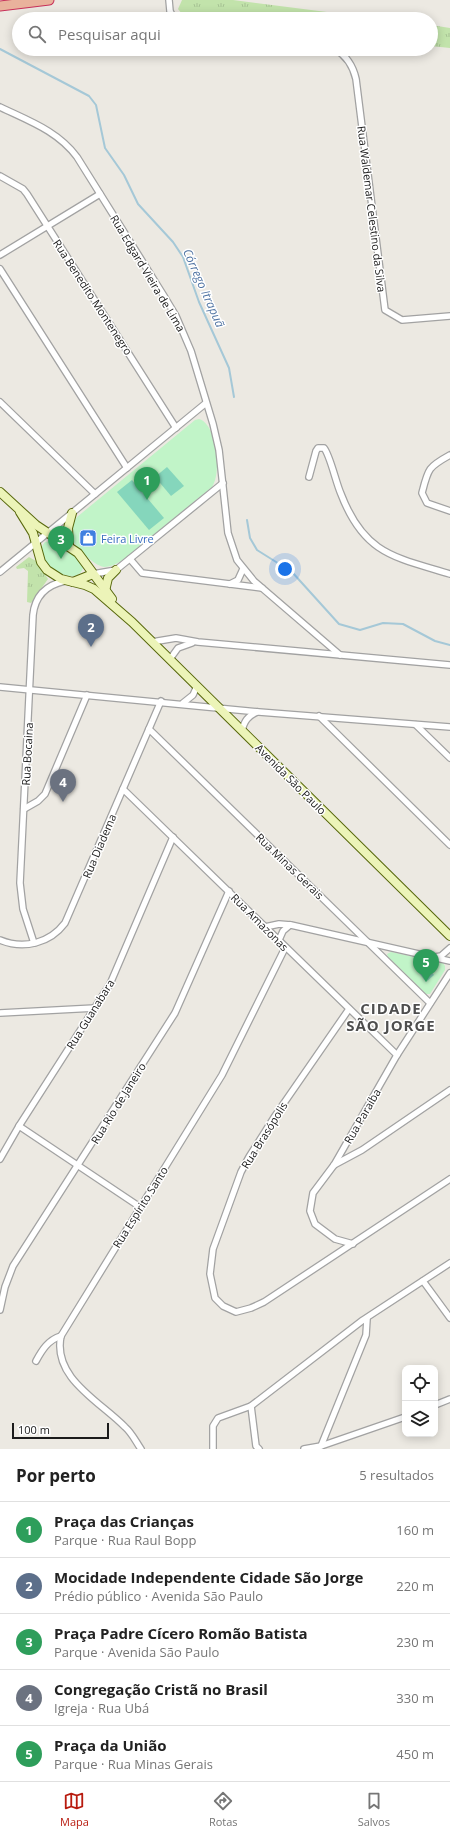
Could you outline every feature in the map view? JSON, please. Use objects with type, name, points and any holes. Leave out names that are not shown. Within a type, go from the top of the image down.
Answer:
[{"type":"highway","points":[[0,6],[49,0]]},
{"type":"main road","name":"Avenida São Paulo","points":[[0,492],[20,512],[47,534],[69,546],[82,557],[105,591],[132,622],[450,936]]},
{"type":"main road","name":"Avenida São Paulo","points":[[20,512],[33,533],[35,544],[43,566],[51,574],[69,582],[94,589],[132,622]]},
{"type":"main road","points":[[69,546],[68,528],[72,513]]},
{"type":"main road","points":[[105,591],[108,578],[116,570]]},
{"type":"main road","points":[[69,582],[93,574]]},
{"type":"street","points":[[169,0],[170,12]]},
{"type":"street","name":"Rua Waldemar Celestino da Silva","points":[[344,56],[354,70],[356,79],[385,310],[402,320],[450,316]]},
{"type":"street","name":"Rua Edgard Vieira de Lima","points":[[0,107],[55,134],[65,142],[100,194],[176,316],[192,351],[218,443],[228,533],[236,560],[242,569],[340,655]]},
{"type":"street","name":"Rua Benedito Montenegro","points":[[0,176],[23,189],[176,428]]},
{"type":"street","points":[[0,255],[100,194]]},
{"type":"street","points":[[0,269],[127,468]]},
{"type":"street","points":[[0,402],[95,494]]},
{"type":"street","points":[[0,572],[206,403]]},
{"type":"street","points":[[309,477],[316,451],[318,448],[324,448],[345,504],[360,529],[371,542],[386,553],[399,559],[450,574]]},
{"type":"street","points":[[450,456],[437,463],[427,473],[422,493],[427,503],[450,510]]},
{"type":"street","points":[[93,574],[116,570],[223,483]]},
{"type":"street","points":[[130,559],[142,574],[263,588]]},
{"type":"street","points":[[229,584],[238,580],[242,569]]},
{"type":"street","name":"Rua Bocaina","points":[[34,943],[23,909],[20,883],[33,615],[35,604],[46,589],[55,584],[69,582]]},
{"type":"street","points":[[152,642],[176,638],[198,642],[450,665]]},
{"type":"street","points":[[170,659],[178,648],[186,644],[198,642]]},
{"type":"street","points":[[183,703],[193,695],[197,686]]},
{"type":"street","points":[[0,687],[183,703],[259,712],[450,727]]},
{"type":"street","points":[[24,810],[38,801],[45,794],[88,695]]},
{"type":"street","name":"Rua Diadema","points":[[0,940],[12,944],[34,943],[53,936],[65,923],[161,701]]},
{"type":"street","points":[[242,731],[246,720],[250,715],[259,712]]},
{"type":"street","points":[[319,716],[450,845]]},
{"type":"street","points":[[415,724],[450,758]]},
{"type":"street","name":"Rua Minas Gerais","points":[[149,729],[430,1003]]},
{"type":"street","name":"Rua Amazonas","points":[[123,789],[279,940],[285,948],[397,1055]]},
{"type":"street","name":"Rua Guanabara","points":[[0,1159],[19,1126],[110,984],[173,837]]},
{"type":"street","name":"Rua Rio de Janeiro","points":[[0,1310],[5,1287],[13,1266],[175,1013],[229,891]]},
{"type":"street","points":[[265,927],[279,924],[291,925],[368,941],[450,961]]},
{"type":"street","points":[[279,940],[283,931],[291,925]]},
{"type":"street","name":"Rua Espírito Santo","points":[[61,1336],[222,1075],[285,948]]},
{"type":"street","points":[[434,957],[441,956],[450,948]]},
{"type":"street","name":"Rua Paraíba","points":[[352,1244],[335,1239],[319,1228],[312,1219],[310,1203],[313,1193],[334,1165],[397,1055],[450,973]]},
{"type":"street","points":[[0,1013],[95,1008]]},
{"type":"street","name":"Rua Brasópolis","points":[[349,1008],[275,1116],[241,1172],[213,1249],[210,1274],[211,1287],[215,1298],[224,1306],[236,1312],[251,1308],[264,1302],[352,1244]]},
{"type":"street","points":[[334,1165],[362,1150],[450,1090]]},
{"type":"street","points":[[19,1126],[140,1207]]},
{"type":"street","points":[[352,1244],[450,1179]]},
{"type":"street","points":[[213,1449],[213,1426],[215,1422],[223,1416],[251,1406],[367,1319],[450,1264]]},
{"type":"street","points":[[423,1281],[450,1318]]},
{"type":"street","points":[[321,1446],[366,1335],[367,1319]]},
{"type":"street","points":[[36,1361],[47,1344],[54,1338],[61,1336],[59,1344],[62,1359],[74,1379],[92,1400],[127,1428],[142,1449]]},
{"type":"street","points":[[438,1404],[450,1399]]},
{"type":"street","points":[[251,1406],[256,1442],[259,1449]]},
{"type":"street","points":[[304,1449],[321,1446],[402,1418]]},
{"type":"green space","points":[[182,0],[233,0],[327,12],[180,12],[178,9]]},
{"type":"green space","points":[[438,26],[450,28],[450,48],[438,47]]},
{"type":"green space","points":[[199,419],[205,423],[214,439],[217,471],[212,487],[124,559],[112,566],[107,567],[100,566],[95,563],[73,542],[71,533],[77,517],[195,420]]},
{"type":"green space","points":[[167,467],[184,486],[171,496],[155,477]]},
{"type":"green space","points":[[132,480],[164,518],[149,530],[117,492]]},
{"type":"green space","points":[[51,541],[65,548],[78,559],[83,568],[79,574],[72,576],[63,575],[48,564],[43,557],[41,549],[45,542]]},
{"type":"green space","points":[[29,557],[36,561],[48,579],[31,603],[27,602],[28,571],[24,568],[17,569],[16,567]]},
{"type":"green space","points":[[391,952],[443,963],[445,970],[430,994],[426,994],[388,957],[387,954]]},
{"type":"green space","points":[[424,962],[434,975],[426,982],[416,969]]},
{"type":"waterway","name":"Córrego Itrapuã","points":[[0,49],[12,55]]},
{"type":"waterway","name":"Córrego Itrapuã","points":[[13,56],[89,96],[96,105],[105,148],[124,175],[138,204],[173,242],[183,257],[199,302],[229,368],[234,397]]},
{"type":"waterway","name":"Córrego Itrapuã","points":[[247,520],[250,538],[257,550],[292,572],[339,624],[360,630],[383,623],[403,624],[435,641],[450,645]]},
{"type":"place","name":"Praça das Crianças","points":[[147,500]]},
{"type":"place","name":"Feira Livre","points":[[88,538]]},
{"type":"place","name":"Praça Padre Cícero Romão Batista","points":[[61,559]]},
{"type":"place","name":"Mocidade Independente Cidade São Jorge","points":[[91,647]]},
{"type":"place","name":"Congregação Cristã no Brasil","points":[[63,802]]},
{"type":"place","name":"Praça da União","points":[[426,982]]},
{"type":"district","name":"CIDADE SÃO JORGE","points":[[391,1016]]}]
